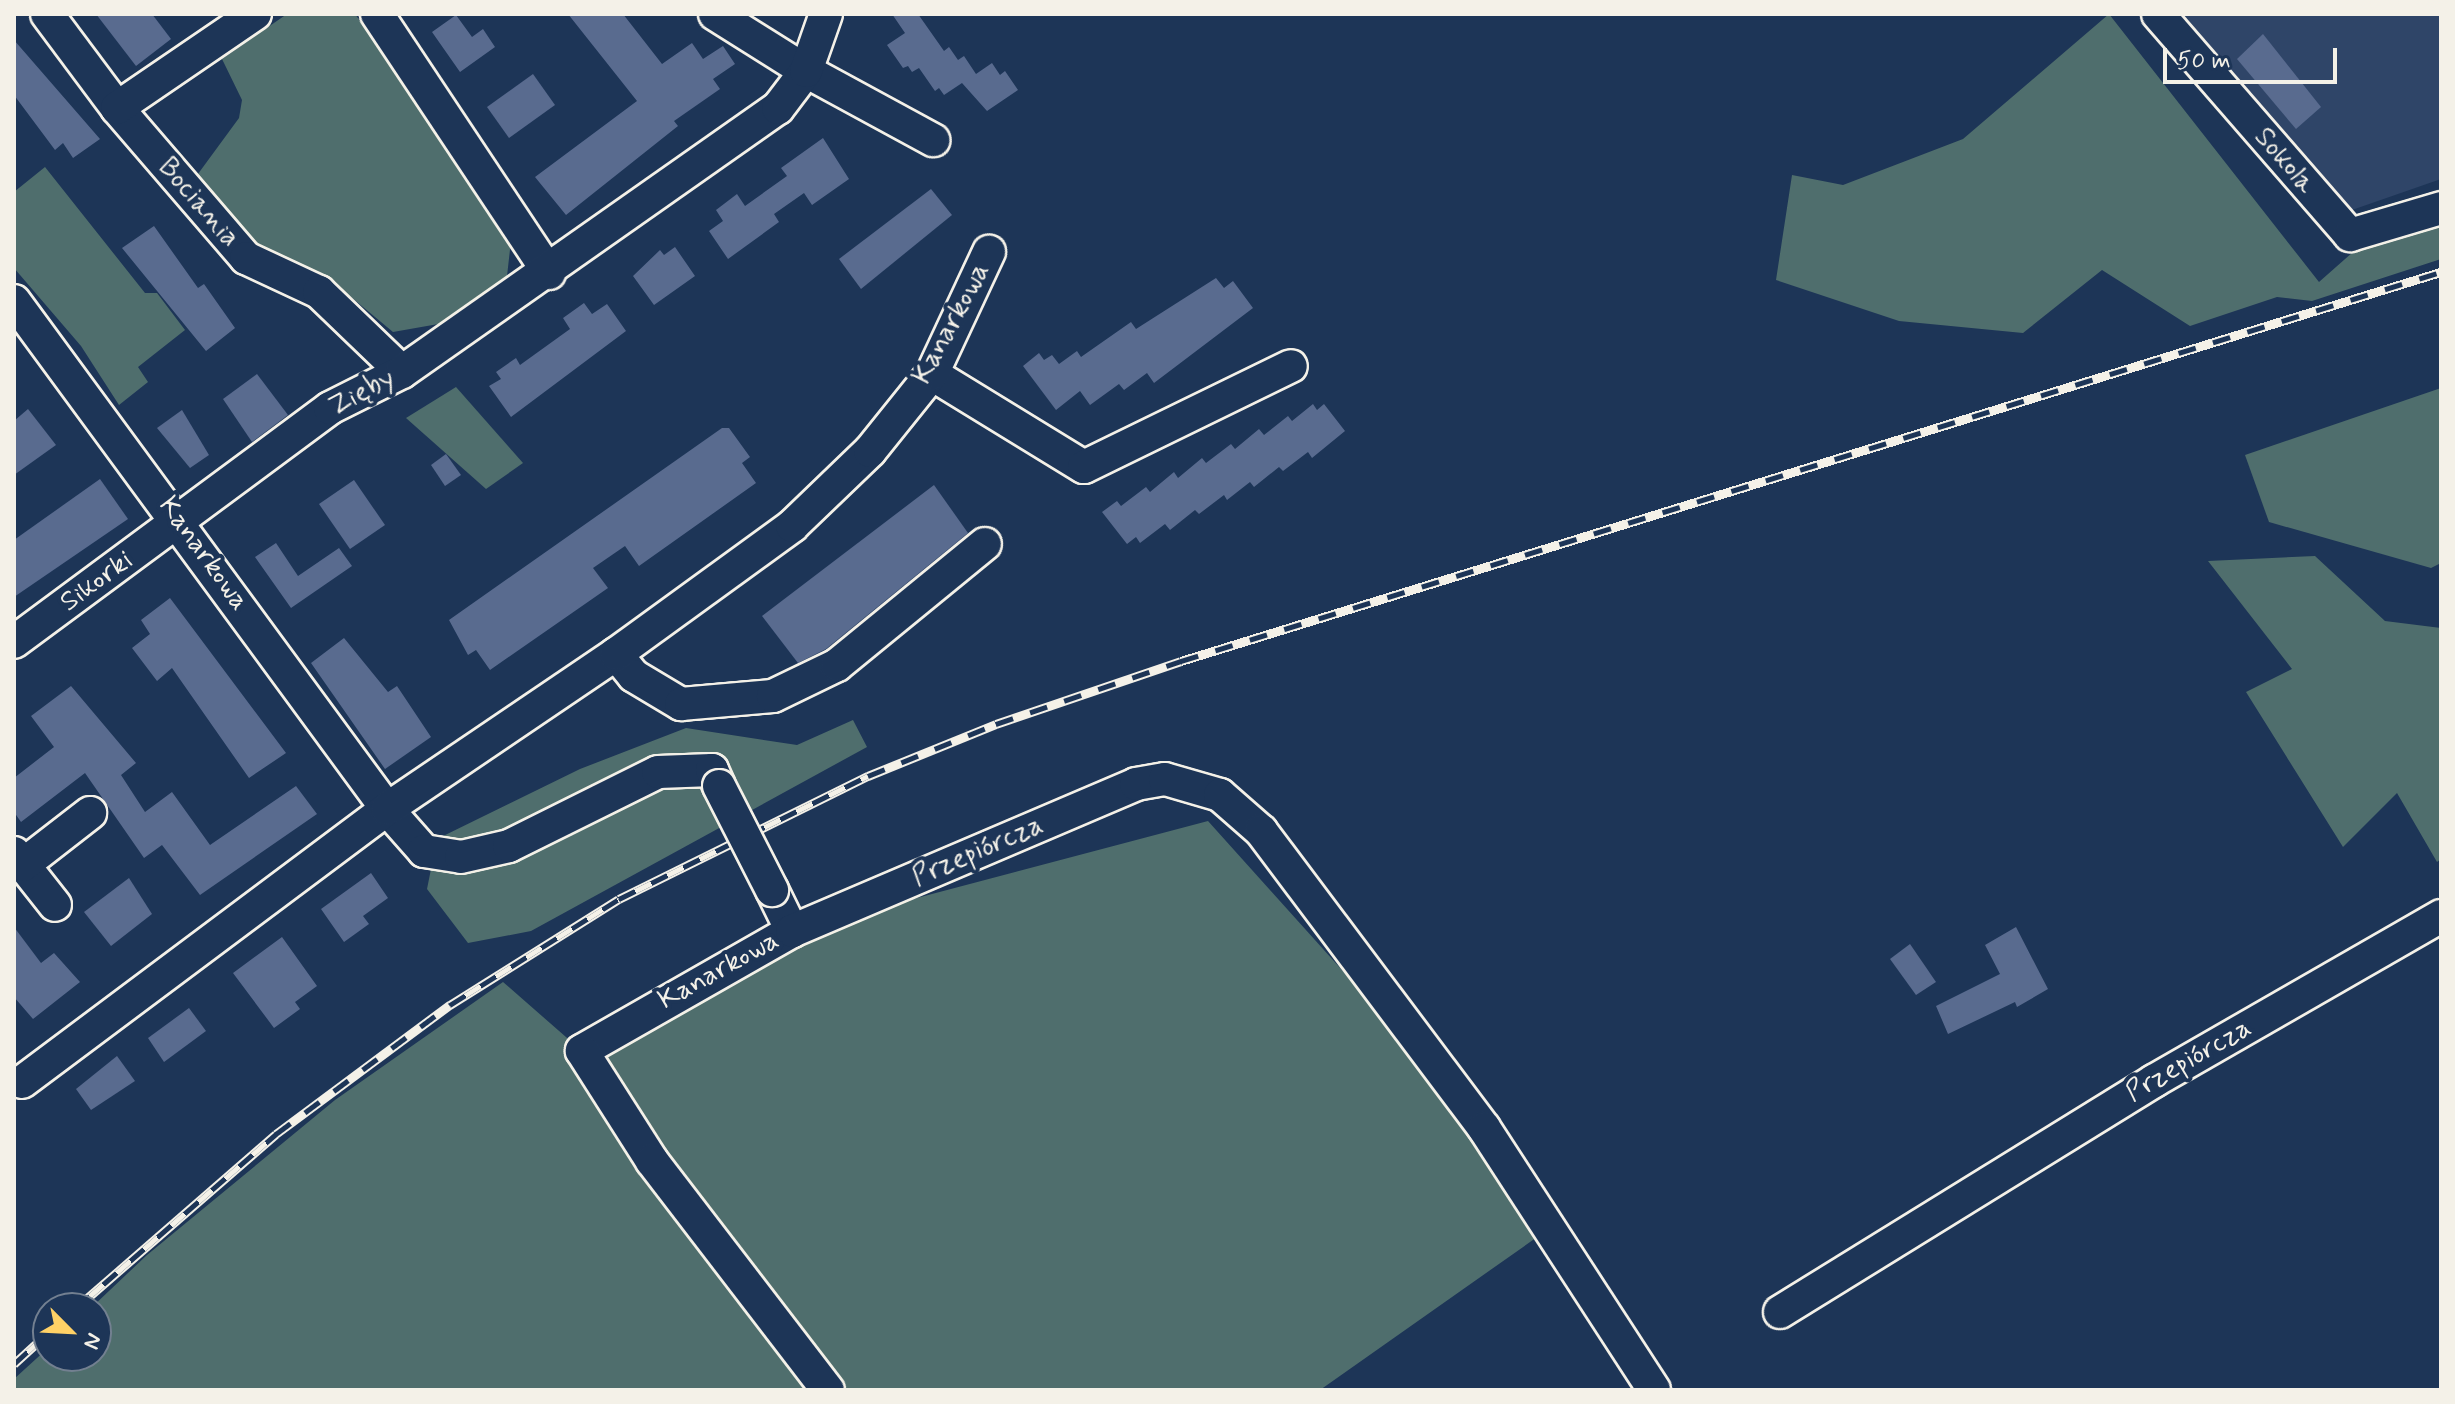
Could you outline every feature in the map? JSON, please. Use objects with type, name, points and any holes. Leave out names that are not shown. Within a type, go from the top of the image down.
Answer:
[{"type":"street","name":"Bociania","points":[[47,14],[117,108],[246,258],[319,292],[402,372]]},
{"type":"street","points":[[117,108],[255,14]]},
{"type":"street","points":[[377,14],[549,273]]},
{"type":"street","points":[[715,14],[806,71],[933,140]]},
{"type":"street","name":"Zięby","points":[[180,522],[330,408],[402,372],[549,273],[778,108],[806,71],[826,14]]},
{"type":"street","name":"Sokola","points":[[2158,14],[2350,235],[2441,208]]},
{"type":"street","name":"Kanarkowa","points":[[22,1082],[387,809],[616,654],[792,526],[870,451],[932,374],[989,252]]},
{"type":"street","name":"Kanarkowa","points":[[14,301],[180,522],[387,809],[424,851],[461,857],[509,846],[658,772],[712,770],[792,931],[582,1051],[652,1161],[828,1390]]},
{"type":"street","points":[[932,374],[1084,467],[1291,366]]},
{"type":"street","name":"Sikorki","points":[[14,642],[180,522]]},
{"type":"street","points":[[616,654],[634,676],[681,704],[773,696],[837,665],[985,544]]},
{"type":"street","name":"Przepiórcza","points":[[792,931],[1136,784],[1165,779],[1220,795],[1261,831],[1484,1128],[1654,1390]]},
{"type":"street","points":[[55,905],[19,859],[90,813]]},
{"type":"street","name":"Przepiórcza","points":[[1780,1312],[1939,1211],[2441,916]]},
{"type":"shaded area","points":[[2161,14],[2441,14],[2441,179],[2329,218]]},
{"type":"green space","points":[[287,14],[355,14],[512,232],[507,276],[444,323],[393,332],[351,297],[238,235],[195,178],[239,118],[242,100],[222,59]]},
{"type":"green space","points":[[2109,14],[2319,282],[2353,252],[2441,225],[2441,259],[2312,301],[2277,297],[2190,326],[2102,270],[2023,333],[1899,321],[1776,280],[1792,175],[1843,185],[1963,139]]},
{"type":"green space","points":[[45,167],[145,293],[157,293],[185,330],[138,367],[148,382],[119,405],[81,346],[14,268],[14,192]]},
{"type":"green space","points":[[456,387],[523,463],[486,489],[406,418]]},
{"type":"green space","points":[[2441,388],[2441,563],[2431,568],[2269,522],[2245,455]]},
{"type":"green space","points":[[2315,556],[2385,621],[2441,628],[2441,859],[2437,862],[2397,793],[2343,847],[2246,692],[2292,669],[2208,561]]},
{"type":"green space","points":[[853,720],[867,747],[531,931],[468,943],[427,889],[437,839],[580,769],[686,728],[797,745]]},
{"type":"green space","points":[[1208,821],[1484,1128],[1550,1228],[1320,1390],[14,1390],[14,1379],[32,1363],[32,1372],[112,1372],[112,1292],[108,1292],[147,1255],[335,1100],[503,982],[582,1051],[792,931]]},
{"type":"building","points":[[96,14],[152,14],[171,39],[136,66]]},
{"type":"building","points":[[568,14],[623,14],[662,64],[692,43],[703,59],[723,46],[735,64],[713,79],[720,89],[674,121],[678,126],[566,215],[535,177],[637,101]]},
{"type":"building","points":[[892,14],[918,14],[944,51],[949,47],[958,60],[964,56],[976,74],[992,63],[1000,75],[1005,71],[1018,90],[987,111],[962,83],[944,95],[939,88],[935,91],[919,68],[912,72],[908,66],[903,68],[887,45],[905,33]]},
{"type":"building","points":[[456,15],[472,37],[483,29],[495,47],[460,72],[432,32]]},
{"type":"building","points":[[2263,34],[2321,107],[2296,129],[2237,59]]},
{"type":"building","points":[[14,40],[100,139],[73,158],[63,143],[55,150],[14,95]]},
{"type":"building","points":[[533,74],[555,105],[509,138],[487,107]]},
{"type":"building","points":[[823,138],[849,179],[812,205],[804,193],[774,214],[779,222],[728,259],[709,231],[723,221],[716,210],[737,194],[745,206],[787,176],[781,168]]},
{"type":"building","points":[[931,189],[952,215],[861,289],[839,259]]},
{"type":"building","points":[[154,226],[198,288],[204,284],[235,328],[206,351],[122,248]]},
{"type":"building","points":[[675,247],[695,276],[654,305],[633,276],[660,250],[664,255]]},
{"type":"building","points":[[1216,278],[1224,288],[1233,281],[1253,308],[1154,383],[1147,373],[1124,390],[1119,384],[1090,405],[1080,391],[1056,410],[1023,366],[1039,353],[1044,360],[1052,355],[1059,364],[1077,351],[1081,357],[1131,322],[1136,329]]},
{"type":"building","points":[[584,303],[592,314],[607,304],[626,331],[511,417],[489,386],[501,379],[496,372],[516,358],[520,365],[570,329],[563,318]]},
{"type":"building","points":[[257,374],[288,415],[252,442],[223,399]]},
{"type":"building","points":[[1313,404],[1317,410],[1324,404],[1345,431],[1312,458],[1308,452],[1283,471],[1279,467],[1254,487],[1250,482],[1227,500],[1224,495],[1199,514],[1195,510],[1170,530],[1165,524],[1140,543],[1136,537],[1127,544],[1102,512],[1117,501],[1121,506],[1146,487],[1150,492],[1174,472],[1178,478],[1202,458],[1206,463],[1231,444],[1235,449],[1259,429],[1264,435],[1288,416],[1292,421]]},
{"type":"building","points":[[28,409],[56,445],[14,475],[14,421]]},
{"type":"building","points":[[182,410],[209,455],[190,468],[157,428]]},
{"type":"building","points":[[722,428],[729,428],[750,457],[742,463],[756,483],[639,566],[625,546],[593,568],[608,588],[490,670],[476,650],[468,655],[449,620]]},
{"type":"building","points":[[446,454],[461,475],[445,486],[431,465]]},
{"type":"building","points":[[100,479],[128,519],[14,597],[14,540]]},
{"type":"building","points":[[354,480],[385,525],[350,549],[319,504]]},
{"type":"building","points":[[934,485],[968,533],[826,649],[798,663],[762,616]]},
{"type":"building","points":[[276,543],[298,576],[339,548],[352,566],[291,608],[255,557]]},
{"type":"building","points":[[170,598],[286,753],[249,778],[172,668],[157,681],[132,648],[150,634],[141,620]]},
{"type":"building","points":[[344,638],[388,692],[397,686],[431,737],[385,769],[311,663]]},
{"type":"building","points":[[71,686],[136,763],[121,775],[145,812],[172,792],[210,845],[296,786],[317,814],[200,895],[162,845],[144,858],[85,773],[21,822],[14,812],[14,778],[54,747],[31,716]]},
{"type":"building","points":[[371,873],[388,898],[363,916],[369,924],[344,942],[321,909]]},
{"type":"building","points":[[129,878],[152,914],[111,946],[84,912]]},
{"type":"building","points":[[14,927],[41,963],[54,953],[80,982],[33,1019],[14,997]]},
{"type":"building","points":[[2016,927],[2048,989],[2017,1007],[2015,1002],[1948,1034],[1936,1006],[2000,974],[1985,945]]},
{"type":"building","points":[[282,937],[317,986],[295,1002],[300,1009],[274,1028],[233,973]]},
{"type":"building","points":[[1910,944],[1936,982],[1916,995],[1890,959]]},
{"type":"building","points":[[189,1008],[206,1031],[164,1062],[148,1038]]},
{"type":"building","points":[[117,1056],[135,1081],[91,1110],[76,1089]]},
{"type":"railway","points":[[94,1292],[276,1134],[450,1005],[619,899],[868,776],[996,724],[1181,661],[2441,272]]},
{"type":"railway","points":[[14,1364],[32,1348]]}]
